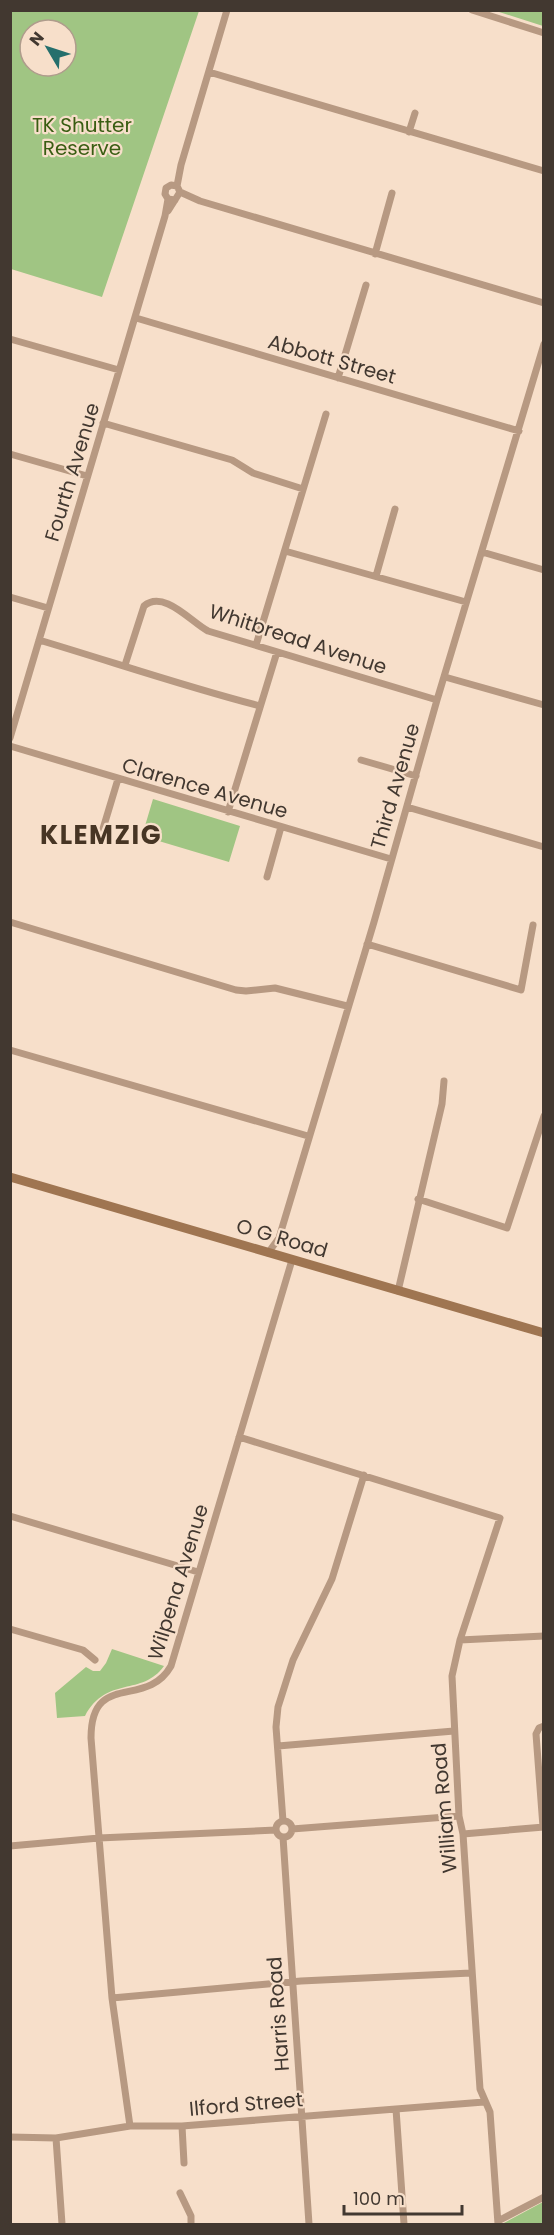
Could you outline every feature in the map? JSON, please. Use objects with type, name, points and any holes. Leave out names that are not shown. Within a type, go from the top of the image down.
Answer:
[{"type":"main road","name":"O G Road","points":[[10,1178],[543,1334]]},
{"type":"street","name":"Fourth Avenue","points":[[10,738],[165,216],[175,193],[181,165],[227,10]]},
{"type":"street","points":[[472,10],[543,33]]},
{"type":"street","points":[[209,72],[543,171]]},
{"type":"street","points":[[410,132],[415,112]]},
{"type":"street","points":[[175,193],[543,303]]},
{"type":"street","points":[[375,254],[392,193]]},
{"type":"street","points":[[338,378],[366,285]]},
{"type":"street","name":"Abbott Street","points":[[136,318],[519,430]]},
{"type":"street","points":[[10,339],[119,370]]},
{"type":"street","name":"Third Avenue","points":[[268,1253],[279,1238],[543,344]]},
{"type":"street","points":[[256,645],[326,414]]},
{"type":"street","points":[[103,423],[232,460],[253,473],[303,489]]},
{"type":"street","points":[[10,454],[87,477]]},
{"type":"street","points":[[376,576],[395,509]]},
{"type":"street","points":[[285,551],[466,602]]},
{"type":"street","points":[[482,552],[543,570]]},
{"type":"street","points":[[10,597],[48,608]]},
{"type":"street","name":"Whitbread Avenue","points":[[126,665],[144,606],[156,601],[176,607],[208,631],[437,700]]},
{"type":"street","points":[[39,640],[126,665],[191,688],[260,706]]},
{"type":"street","points":[[228,812],[277,652]]},
{"type":"street","points":[[445,677],[543,705]]},
{"type":"street","name":"Clarence Avenue","points":[[10,746],[391,859]]},
{"type":"street","points":[[361,760],[416,777]]},
{"type":"street","points":[[102,832],[117,779]]},
{"type":"street","points":[[407,807],[543,847]]},
{"type":"street","points":[[267,877],[281,827]]},
{"type":"street","points":[[10,922],[236,990],[275,988],[347,1006]]},
{"type":"street","points":[[367,944],[521,990],[533,925]]},
{"type":"street","points":[[10,1050],[308,1136]]},
{"type":"street","points":[[398,1291],[442,1104],[444,1081]]},
{"type":"street","points":[[418,1199],[507,1228],[543,1116]]},
{"type":"street","name":"Third Avenue","points":[[279,1238],[282,1257]]},
{"type":"street","name":"Wilpena Avenue","points":[[130,2126],[112,1998],[91,1738],[92,1715],[96,1708],[111,1695],[149,1687],[162,1680],[171,1666],[292,1260]]},
{"type":"street","points":[[239,1437],[364,1475],[332,1579],[293,1660],[276,1717],[283,1821]]},
{"type":"street","name":"William Road","points":[[364,1475],[500,1518],[460,1640],[451,1685],[480,2089],[490,2112],[498,2223]]},
{"type":"street","points":[[10,1516],[198,1572]]},
{"type":"street","points":[[11,1630],[83,1650],[95,1660]]},
{"type":"street","points":[[460,1640],[543,1636]]},
{"type":"street","points":[[463,1834],[543,1827],[536,1734],[543,1726]]},
{"type":"street","points":[[278,1746],[454,1731]]},
{"type":"street","points":[[292,1829],[459,1816]]},
{"type":"street","points":[[283,1821],[288,1822],[292,1829],[288,1836],[283,1837],[277,1834],[276,1830],[279,1822],[283,1821]]},
{"type":"street","points":[[10,1846],[99,1838],[276,1830]]},
{"type":"street","name":"Harris Road","points":[[283,1837],[309,2224]]},
{"type":"street","points":[[112,1998],[292,1982],[471,1972]]},
{"type":"street","name":"Ilford Street","points":[[11,2135],[56,2138],[130,2126],[182,2126],[484,2102]]},
{"type":"street","points":[[396,2109],[404,2224]]},
{"type":"street","points":[[182,2126],[184,2163]]},
{"type":"street","points":[[56,2138],[62,2224]]},
{"type":"street","points":[[180,2193],[191,2224]]},
{"type":"street","points":[[498,2223],[543,2197]]},
{"type":"green space","name":"TK Shutter Reserve","points":[[10,11],[199,11],[102,297],[11,269]]},
{"type":"green space","points":[[496,11],[543,11],[543,26]]},
{"type":"green space","points":[[153,799],[240,826],[229,862],[142,836]]},
{"type":"green space","points":[[112,1649],[164,1666],[145,1681],[104,1695],[94,1703],[85,1716],[57,1718],[55,1693],[86,1667],[93,1671],[100,1671]]},
{"type":"green space","points":[[543,2202],[543,2224],[502,2224]]},
{"type":"district","name":"KLEMZIG","points":[[101,835]]}]
